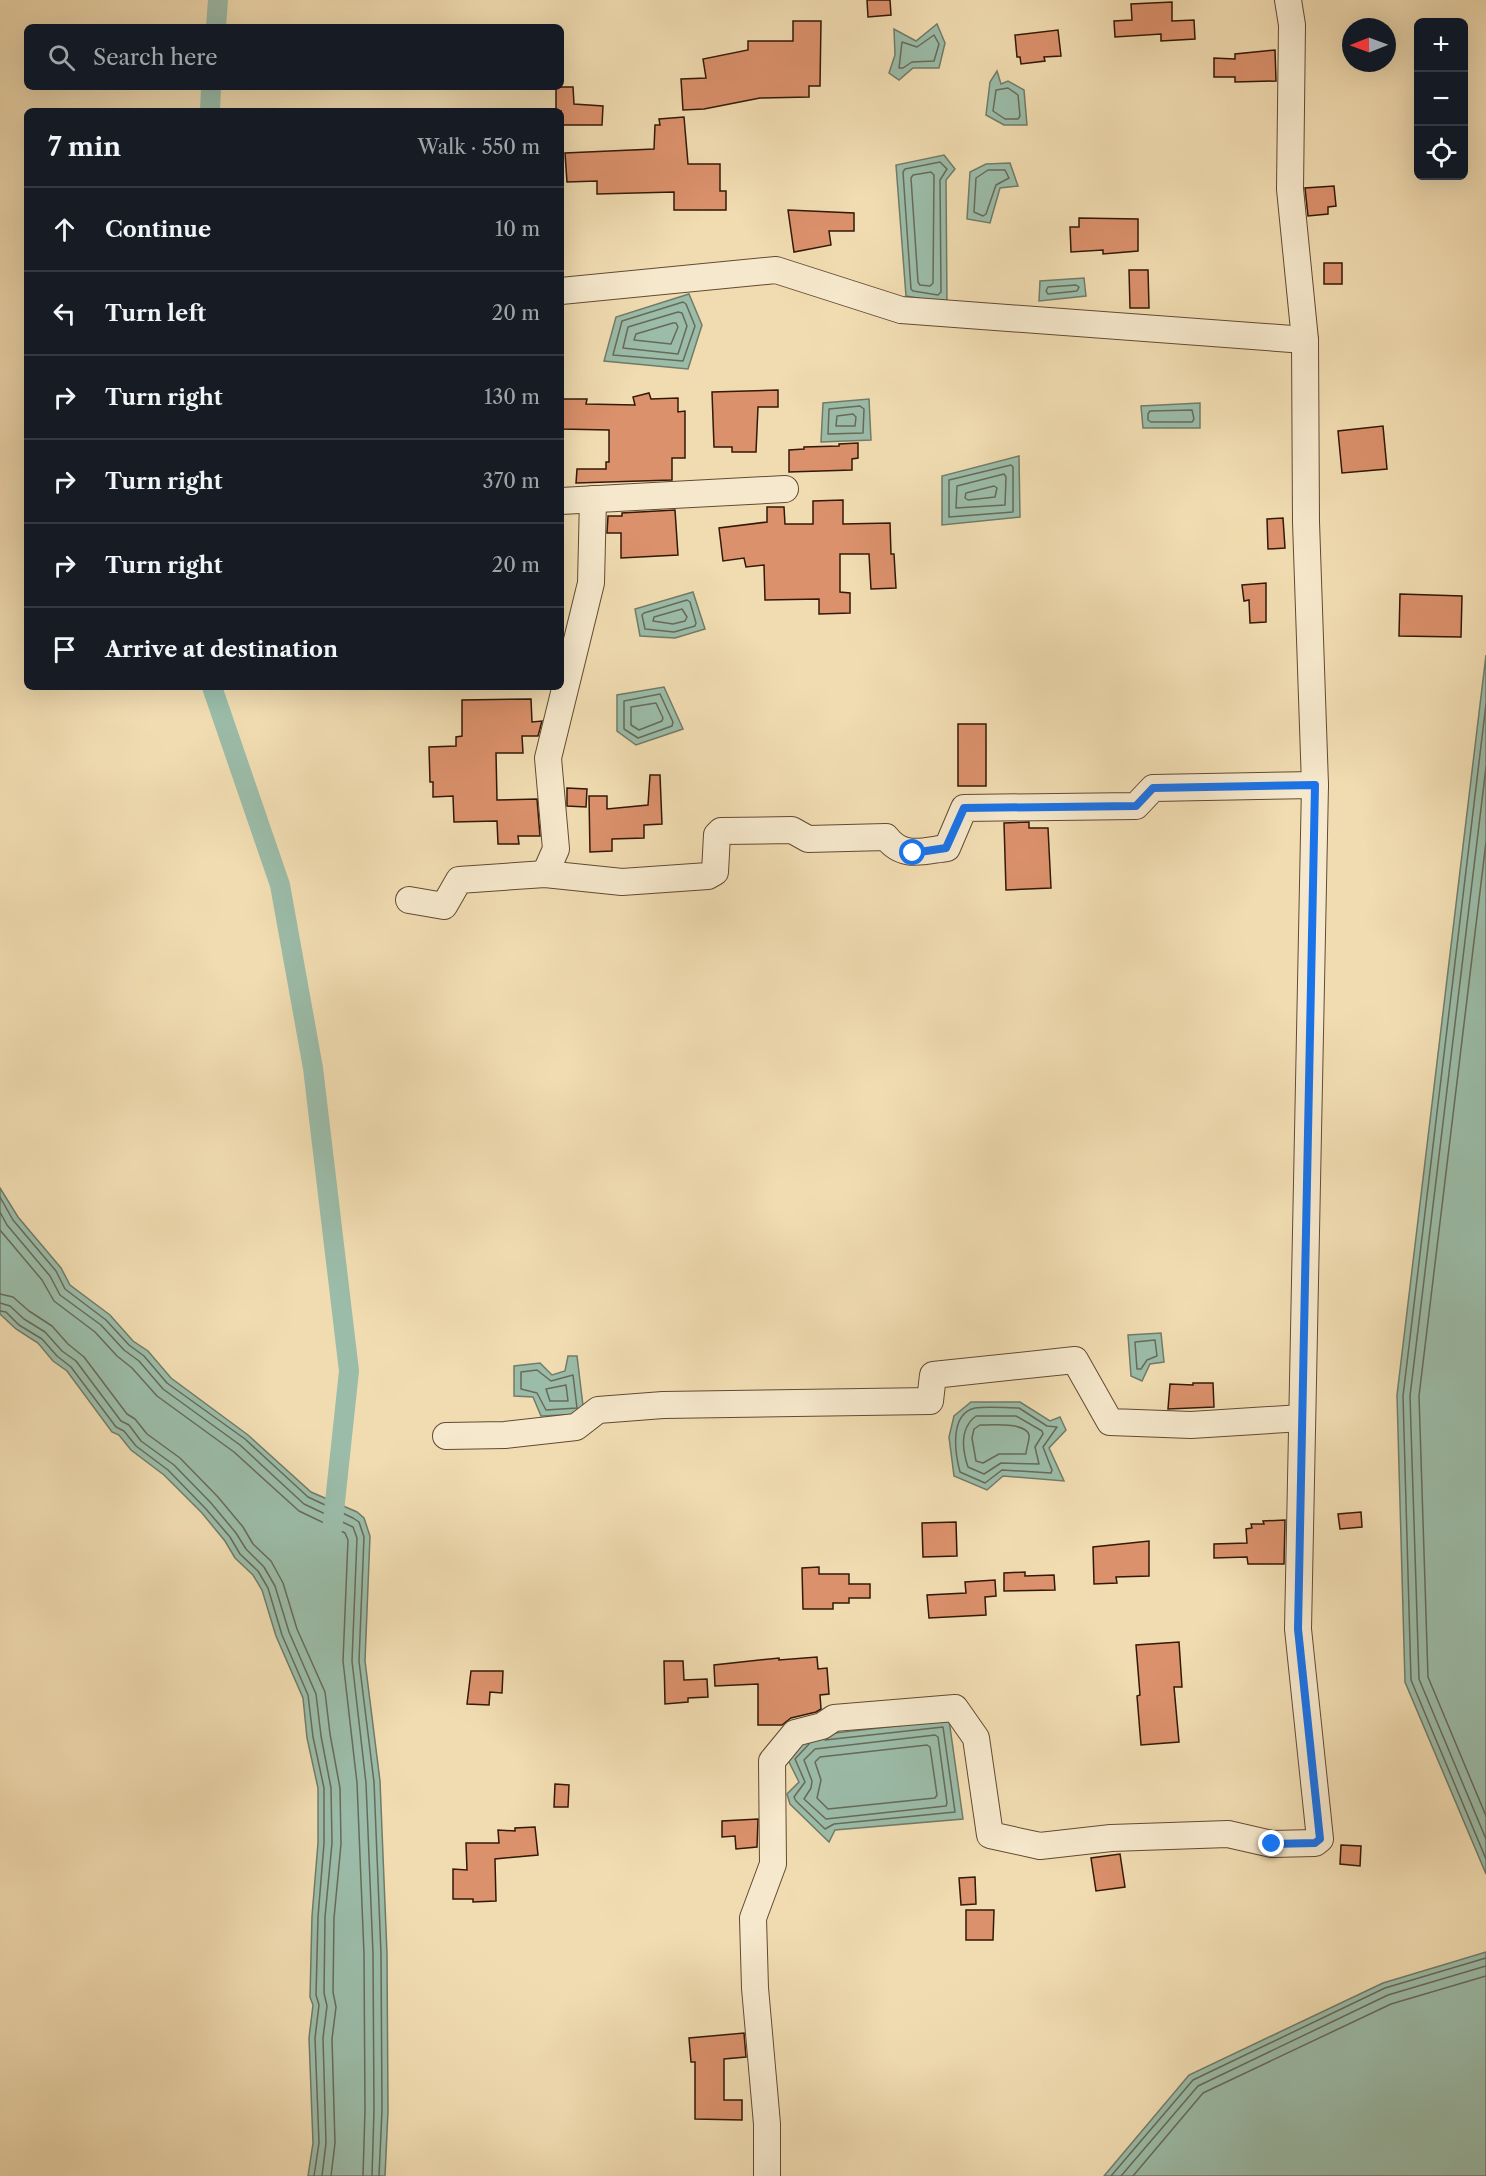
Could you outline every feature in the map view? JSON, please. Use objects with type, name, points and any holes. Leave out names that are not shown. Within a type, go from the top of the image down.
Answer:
[{"type":"street","points":[[767,2176],[767,2124],[755,1988],[753,1918],[773,1864],[772,1761],[795,1733],[822,1726],[834,1718],[955,1708],[976,1738],[990,1834],[1040,1846],[1111,1838],[1197,1834],[1228,1834],[1272,1844],[1315,1843],[1320,1839],[1298,1629],[1315,785],[1306,522],[1305,340],[1290,189],[1292,25],[1288,0]]},
{"type":"street","points":[[564,291],[776,270],[902,310],[1305,340]]},
{"type":"street","points":[[564,501],[785,489]]},
{"type":"street","points":[[545,874],[556,849],[548,758],[591,583],[593,499]]},
{"type":"street","points":[[409,900],[444,906],[459,880],[545,874],[622,882],[708,876],[715,872],[717,835],[721,831],[792,830],[808,839],[886,837],[895,848],[913,853],[946,848],[964,808],[1136,806],[1153,788],[1315,785]]},
{"type":"street","points":[[447,1436],[505,1435],[576,1427],[598,1410],[663,1405],[930,1401],[933,1375],[1075,1360],[1110,1422],[1191,1425],[1302,1418]]},
{"type":"water","points":[[937,24],[945,43],[939,68],[913,68],[899,80],[889,73],[895,55],[894,29],[916,41]]},
{"type":"water","points":[[997,71],[1001,84],[1008,81],[1024,90],[1027,125],[1004,125],[986,115],[990,82]]},
{"type":"water","points":[[944,155],[955,169],[946,180],[947,303],[906,296],[896,165]]},
{"type":"water","points":[[1010,163],[1018,186],[1000,188],[990,223],[967,219],[970,172],[986,164]]},
{"type":"water","points":[[1084,278],[1086,296],[1039,301],[1040,281]]},
{"type":"water","points":[[689,294],[702,325],[688,369],[604,361],[616,317]]},
{"type":"water","points":[[869,399],[871,440],[821,442],[823,403]]},
{"type":"water","points":[[1200,403],[1200,428],[1143,428],[1141,406]]},
{"type":"water","points":[[1019,456],[1020,517],[942,525],[942,476]]},
{"type":"water","points":[[693,592],[705,629],[675,638],[640,636],[635,609]]},
{"type":"water","points":[[1486,655],[1486,1874],[1405,1682],[1397,1395]]},
{"type":"water","points":[[664,687],[683,729],[636,745],[617,731],[617,695]]},
{"type":"water","points":[[0,1188],[18,1217],[61,1268],[70,1285],[110,1315],[133,1341],[148,1351],[171,1378],[248,1435],[311,1492],[357,1512],[364,1518],[370,1536],[365,1661],[380,1781],[387,1954],[388,2111],[385,2176],[308,2176],[313,2143],[309,2038],[313,2005],[310,1997],[312,1916],[318,1843],[318,1788],[307,1738],[303,1698],[276,1636],[262,1590],[253,1575],[235,1558],[225,1541],[202,1513],[164,1475],[131,1450],[119,1435],[112,1432],[67,1371],[53,1361],[38,1343],[16,1329],[0,1314]]},
{"type":"water","points":[[1161,1333],[1164,1362],[1150,1364],[1142,1381],[1131,1376],[1128,1335]]},
{"type":"water","points":[[568,1356],[577,1356],[584,1414],[541,1416],[533,1397],[514,1396],[514,1366],[540,1363],[552,1375],[565,1371]]},
{"type":"water","points":[[971,1402],[1020,1402],[1050,1421],[1060,1417],[1066,1430],[1049,1448],[1064,1481],[1003,1476],[987,1490],[954,1476],[949,1437],[954,1416]]},
{"type":"water","points":[[949,1720],[963,1819],[835,1830],[829,1842],[790,1804],[787,1794],[799,1782],[787,1758],[809,1736]]},
{"type":"water","points":[[1486,1952],[1486,2176],[1104,2176],[1189,2075],[1383,1983]]},
{"type":"building","points":[[867,0],[890,0],[891,15],[868,17]]},
{"type":"building","points":[[1172,2],[1172,21],[1194,20],[1195,39],[1161,41],[1161,34],[1115,37],[1114,21],[1132,20],[1131,4]]},
{"type":"building","points":[[793,21],[821,21],[820,86],[809,86],[809,97],[760,98],[704,109],[683,110],[681,79],[706,78],[703,59],[748,50],[748,41],[793,41]]},
{"type":"building","points":[[1058,30],[1061,56],[1044,57],[1045,61],[1021,64],[1020,57],[1017,57],[1015,35]]},
{"type":"building","points":[[1275,50],[1276,81],[1235,82],[1235,77],[1214,77],[1214,58],[1235,59],[1235,54]]},
{"type":"building","points":[[573,87],[574,104],[603,106],[602,125],[564,125],[564,108],[556,108],[556,90]]},
{"type":"building","points":[[684,117],[688,164],[720,164],[720,191],[726,191],[726,210],[674,210],[674,192],[597,194],[597,181],[567,182],[565,153],[654,149],[655,125],[660,125],[659,119]]},
{"type":"building","points":[[1334,186],[1336,206],[1328,207],[1328,214],[1308,216],[1305,188]]},
{"type":"building","points":[[788,210],[854,213],[854,231],[829,231],[831,245],[794,252]]},
{"type":"building","points":[[1079,218],[1138,219],[1138,251],[1103,254],[1103,250],[1071,252],[1070,227],[1079,227]]},
{"type":"building","points":[[1324,263],[1342,263],[1342,284],[1324,284]]},
{"type":"building","points":[[1129,270],[1148,270],[1149,308],[1130,308]]},
{"type":"building","points":[[778,390],[778,407],[758,407],[756,452],[732,452],[732,447],[714,447],[712,392]]},
{"type":"building","points":[[649,393],[651,399],[678,398],[678,412],[685,411],[685,458],[672,458],[672,480],[576,483],[577,469],[606,469],[606,462],[609,462],[609,430],[564,429],[564,399],[587,399],[586,404],[635,405],[633,397]]},
{"type":"building","points":[[1383,426],[1387,469],[1342,473],[1338,431]]},
{"type":"building","points":[[858,443],[858,458],[852,459],[852,470],[789,472],[789,450]]},
{"type":"building","points":[[843,500],[843,524],[890,523],[891,554],[894,554],[896,588],[871,589],[869,554],[840,554],[840,592],[850,593],[850,613],[819,614],[819,599],[765,600],[764,565],[746,567],[744,558],[723,561],[719,528],[767,522],[767,507],[784,507],[785,524],[813,524],[813,501]]},
{"type":"building","points":[[675,510],[678,555],[621,558],[621,533],[607,533],[608,516]]},
{"type":"building","points":[[1283,518],[1285,548],[1268,549],[1267,519]]},
{"type":"building","points":[[1266,583],[1266,622],[1250,623],[1249,600],[1244,601],[1242,585]]},
{"type":"building","points":[[1400,594],[1462,596],[1461,637],[1399,636]]},
{"type":"building","points":[[531,699],[532,722],[542,721],[538,736],[522,736],[523,753],[496,753],[497,800],[537,799],[540,836],[518,836],[519,844],[498,844],[497,821],[454,822],[453,796],[433,797],[429,747],[456,746],[456,737],[462,736],[462,700]]},
{"type":"building","points":[[958,724],[986,724],[986,786],[958,786]]},
{"type":"building","points":[[650,775],[660,775],[662,824],[644,825],[644,838],[612,839],[612,851],[590,852],[589,796],[607,796],[607,809],[648,805]]},
{"type":"building","points":[[567,788],[587,789],[586,807],[567,806]]},
{"type":"building","points":[[1029,822],[1029,828],[1048,828],[1051,888],[1006,890],[1004,823]]},
{"type":"building","points":[[1193,1383],[1213,1383],[1214,1407],[1168,1409],[1170,1384],[1193,1385]]},
{"type":"building","points":[[1361,1512],[1362,1527],[1340,1529],[1338,1514]]},
{"type":"building","points":[[1285,1520],[1284,1564],[1248,1564],[1247,1557],[1214,1558],[1214,1544],[1247,1543],[1246,1529],[1252,1528],[1251,1524]]},
{"type":"building","points":[[956,1522],[957,1556],[923,1557],[922,1523]]},
{"type":"building","points":[[1149,1541],[1149,1576],[1116,1577],[1117,1583],[1094,1584],[1093,1547]]},
{"type":"building","points":[[819,1567],[819,1574],[849,1574],[849,1584],[870,1584],[870,1598],[849,1598],[849,1603],[833,1603],[833,1609],[803,1609],[802,1568]]},
{"type":"building","points":[[1025,1572],[1025,1576],[1054,1575],[1055,1590],[1004,1591],[1004,1573]]},
{"type":"building","points":[[995,1580],[996,1596],[985,1597],[986,1615],[929,1618],[927,1595],[966,1593],[965,1582]]},
{"type":"building","points":[[1179,1642],[1182,1687],[1174,1687],[1179,1742],[1141,1745],[1136,1645]]},
{"type":"building","points":[[817,1657],[818,1669],[827,1668],[829,1694],[820,1695],[821,1709],[791,1718],[782,1725],[758,1725],[758,1684],[715,1686],[714,1665],[779,1658],[779,1660]]},
{"type":"building","points":[[664,1661],[683,1661],[684,1680],[707,1679],[708,1697],[688,1698],[688,1702],[665,1704]]},
{"type":"building","points":[[471,1671],[503,1671],[502,1693],[490,1692],[489,1705],[467,1704]]},
{"type":"building","points":[[555,1784],[569,1785],[568,1807],[554,1807]]},
{"type":"building","points":[[758,1819],[757,1847],[736,1849],[735,1836],[722,1837],[722,1821]]},
{"type":"building","points":[[535,1827],[538,1855],[495,1859],[496,1901],[473,1902],[473,1899],[453,1899],[453,1869],[467,1870],[466,1843],[499,1843],[498,1830],[515,1831],[515,1828]]},
{"type":"building","points":[[1341,1845],[1361,1846],[1360,1866],[1340,1864]]},
{"type":"building","points":[[1120,1854],[1125,1887],[1096,1891],[1091,1858]]},
{"type":"building","points":[[975,1877],[976,1904],[961,1905],[959,1878]]},
{"type":"building","points":[[966,1910],[994,1910],[993,1940],[966,1940]]},
{"type":"building","points":[[744,2033],[746,2057],[724,2059],[724,2100],[742,2100],[742,2120],[695,2119],[695,2062],[691,2062],[689,2038]]},
{"type":"waterway","points":[[216,24],[218,0]]},
{"type":"waterway","points":[[210,108],[211,90]]},
{"type":"waterway","points":[[213,690],[280,885],[313,1068],[349,1371],[332,1530]]},
{"type":"route","points":[[913,853],[946,848],[964,808],[1136,806],[1153,788],[1315,785],[1298,1629],[1320,1839],[1315,1843],[1272,1844]]}]
